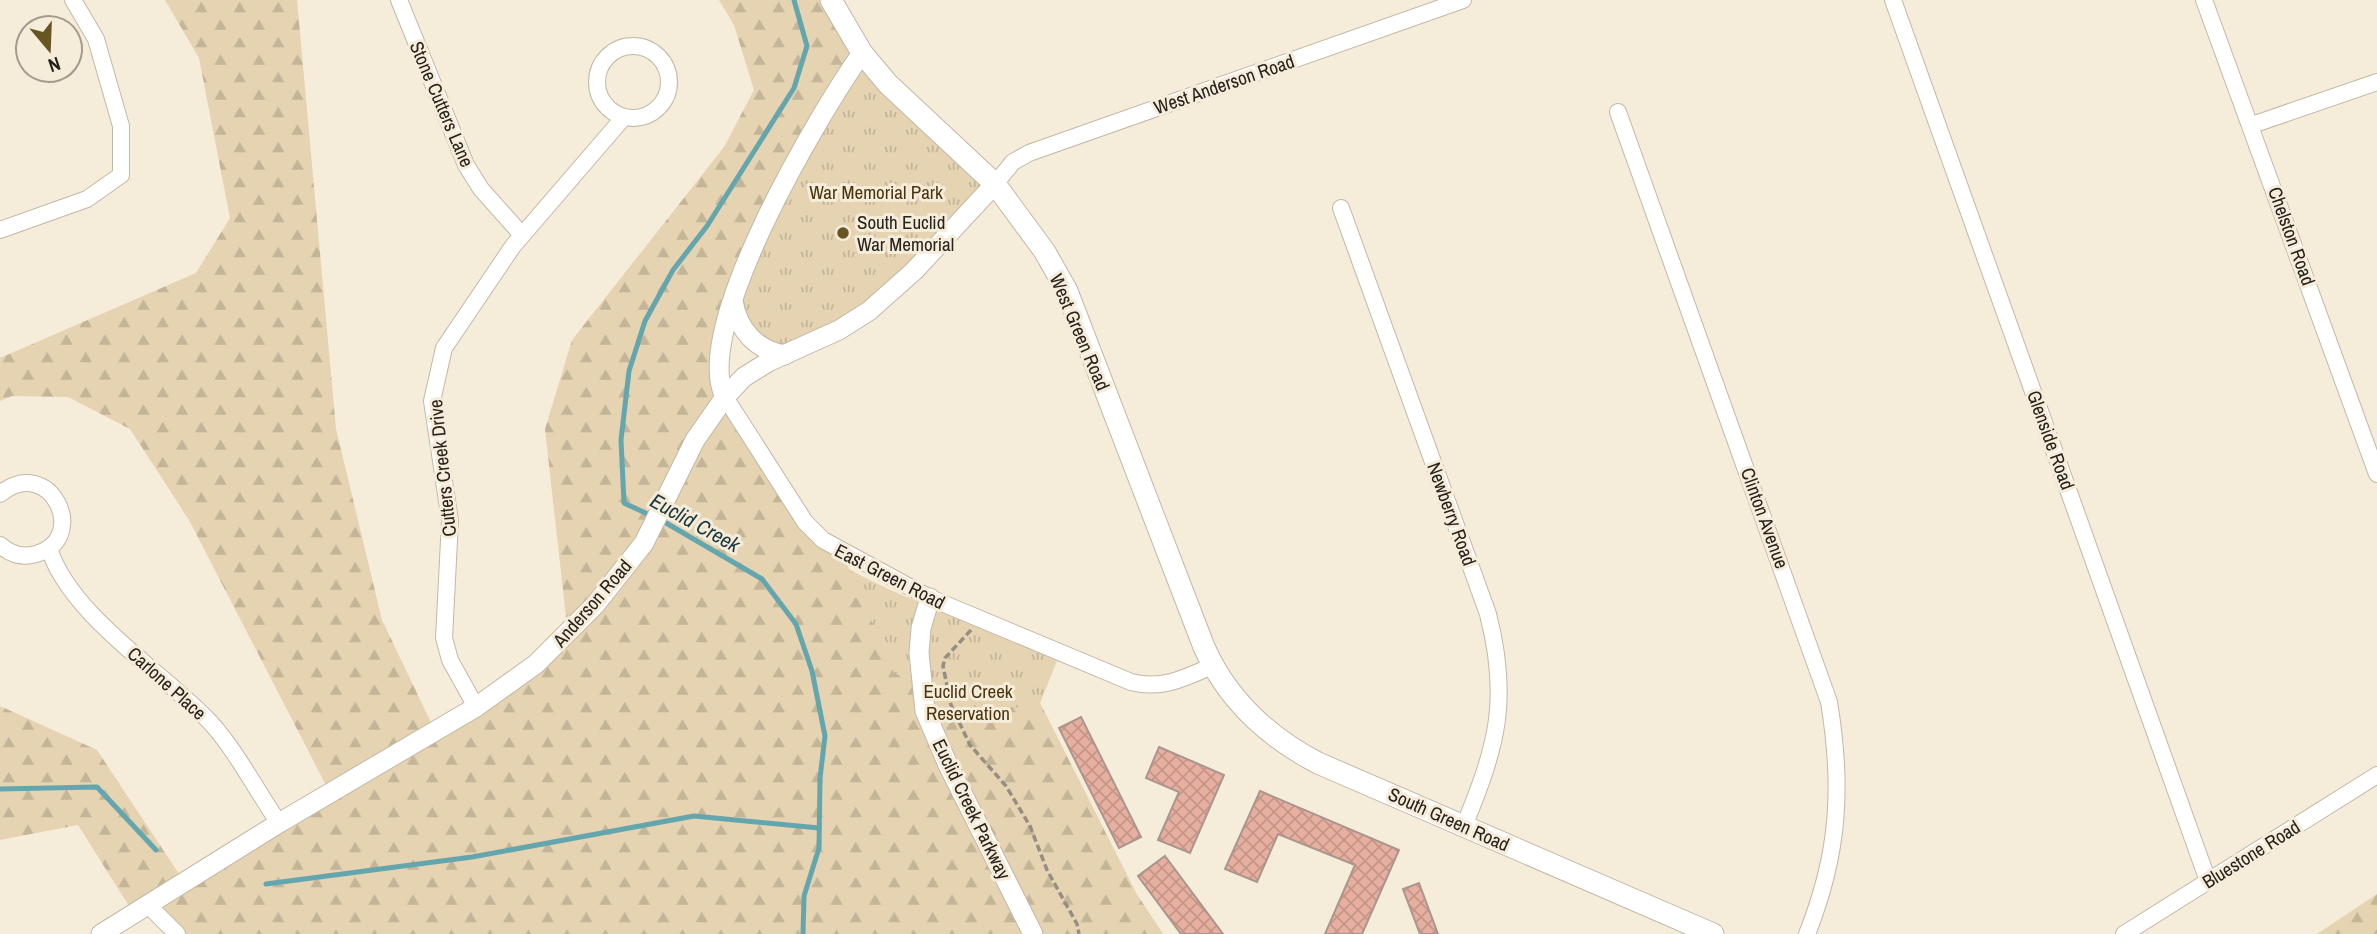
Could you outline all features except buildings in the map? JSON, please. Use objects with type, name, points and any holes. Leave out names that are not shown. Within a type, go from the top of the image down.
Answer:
[{"type":"main road","points":[[831,0],[862,53]]},
{"type":"main road","name":"West Green Road","points":[[862,53],[909,106],[995,184],[1045,252],[1067,291],[1212,666]]},
{"type":"main road","name":"South Green Road","points":[[1212,666],[1245,709],[1294,751],[1713,934]]},
{"type":"street","points":[[0,230],[87,199],[121,175],[121,126],[96,39],[73,0]]},
{"type":"street","name":"Stone Cutters Lane","points":[[399,0],[466,165],[481,189],[522,235]]},
{"type":"street","name":"West Anderson Road","points":[[995,184],[1013,162],[1029,153],[1463,0]]},
{"type":"street","name":"Glenside Road","points":[[1893,0],[2208,881]]},
{"type":"street","name":"Chelston Road","points":[[2204,0],[2252,125],[2377,474]]},
{"type":"street","points":[[620,48],[645,48],[663,62],[669,77],[667,92],[654,111],[640,118],[624,117],[609,110],[599,96],[598,71],[606,57],[620,48]]},
{"type":"street","name":"East Green Road","points":[[862,53],[826,107],[755,242],[732,300],[718,377],[725,397],[805,522],[842,554],[976,618],[1144,685],[1166,684],[1212,666]]},
{"type":"street","points":[[2252,125],[2377,82]]},
{"type":"street","name":"Clinton Avenue","points":[[1618,112],[1829,702],[1837,760],[1837,822],[1833,853],[1807,934]]},
{"type":"street","name":"Cutters Creek Drive","points":[[476,707],[450,660],[444,638],[450,521],[432,401],[443,348],[522,235],[624,117]]},
{"type":"street","name":"Anderson Road","points":[[101,934],[279,823],[476,707],[528,671],[568,635],[644,543],[695,440],[725,397],[756,368],[839,330],[897,288],[995,184]]},
{"type":"street","name":"Newberry Road","points":[[1341,208],[1496,642],[1501,697],[1498,728],[1487,770],[1464,826]]},
{"type":"street","points":[[732,300],[739,320],[759,348],[785,355]]},
{"type":"street","points":[[0,494],[15,485],[33,484],[56,499],[62,524],[49,548],[24,556],[11,553],[0,545]]},
{"type":"street","name":"Carlone Place","points":[[49,548],[60,572],[100,622],[211,723],[279,823]]},
{"type":"street","name":"Euclid Creek Parkway","points":[[930,598],[920,628],[919,653],[925,711],[948,765],[1034,934]]},
{"type":"street","name":"Bluestone Road","points":[[2124,934],[2377,775]]},
{"type":"street","points":[[148,905],[177,934]]},
{"type":"path","points":[[976,618],[969,635],[945,658],[944,674],[951,705],[970,745],[1006,786],[1030,826],[1047,870],[1077,924],[1079,934]]},
{"type":"green space","points":[[165,0],[297,0],[336,429],[382,620],[435,731],[568,635],[545,429],[572,340],[724,147],[754,90],[734,25],[719,0],[831,0],[862,53],[749,254],[718,377],[776,478],[842,553],[894,673],[981,714],[1040,703],[1136,893],[1163,934],[177,934],[148,905],[134,914],[78,825],[0,840],[0,706],[97,750],[185,883],[330,793],[189,520],[130,429],[68,397],[12,396],[0,401],[0,358],[196,273],[230,218],[199,58]]},
{"type":"green space","name":"War Memorial Park","points":[[862,53],[995,184],[897,288],[785,355],[735,312],[749,254]]},
{"type":"green space","name":"Euclid Creek Reservation","points":[[832,561],[888,589],[1057,661],[1040,703],[1136,893],[1163,934],[1001,934]]},
{"type":"green space","points":[[2377,894],[2377,934],[2317,934]]},
{"type":"waterway","name":"Euclid Creek","points":[[652,516],[624,503],[621,440],[629,371],[645,321],[673,270],[707,226],[794,88],[807,46],[794,0]]},
{"type":"waterway","name":"Euclid Creek","points":[[661,520],[762,579],[796,624],[812,671],[825,736],[820,778],[819,848],[804,896],[803,934]]},
{"type":"waterway","points":[[0,789],[97,787],[156,850]]},
{"type":"waterway","points":[[266,884],[472,857],[694,816],[819,828]]},
{"type":"place","name":"South Euclid War Memorial","points":[[843,233]]}]
